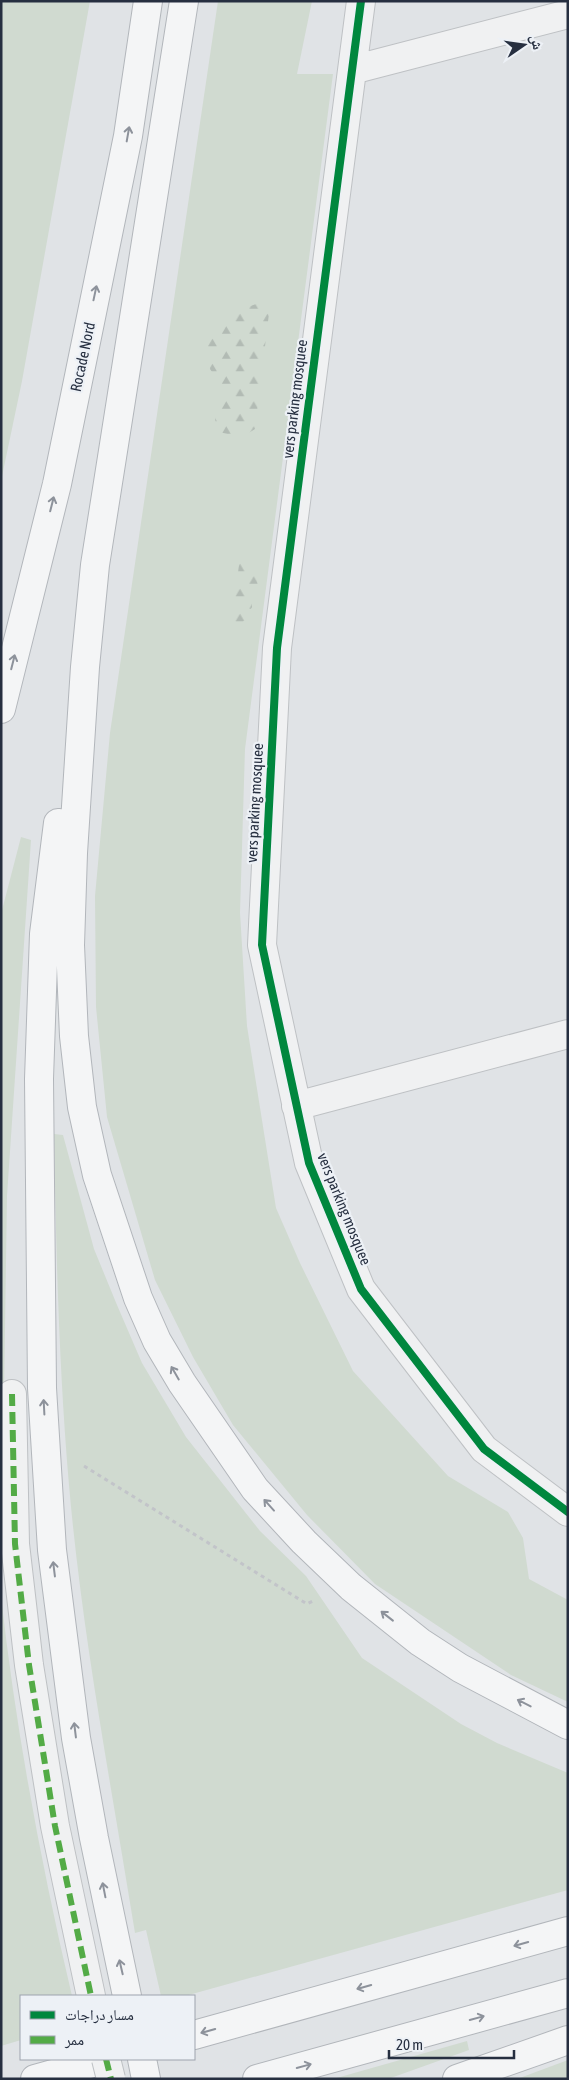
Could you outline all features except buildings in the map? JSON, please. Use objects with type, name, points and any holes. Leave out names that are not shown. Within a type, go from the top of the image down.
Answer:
[{"type":"highway","name":"Rocade Nord","points":[[1,709],[56,484],[128,136],[148,1]]},
{"type":"highway","points":[[184,1],[95,565],[85,666],[73,853],[70,945],[74,1036],[82,1107],[97,1175],[138,1298],[157,1341],[182,1383],[255,1489],[304,1542],[351,1587],[420,1642],[460,1668],[568,1725]]},
{"type":"highway","points":[[85,666],[64,779],[44,934],[39,1088],[42,1388],[52,1550],[76,1738],[127,1995]]},
{"type":"highway","points":[[195,2034],[568,1931]]},
{"type":"highway","points":[[257,2079],[568,1993]]},
{"type":"highway","points":[[457,2079],[568,2040]]},
{"type":"highway","points":[[35,2079],[102,2060]]},
{"type":"highway","points":[[142,2060],[146,2079]]},
{"type":"street","name":"vers parking mosquee","points":[[361,1],[277,648],[262,945],[309,1163],[361,1289],[484,1449],[568,1512]]},
{"type":"street","points":[[352,70],[568,14]]},
{"type":"street","points":[[296,1106],[568,1034]]},
{"type":"street","points":[[12,1394],[15,1544],[29,1665],[55,1826],[91,1995]]},
{"type":"street","points":[[106,2060],[111,2079]]},
{"type":"path","points":[[46,1442],[307,1604],[351,1587]]},
{"type":"green space","points":[[1,1],[90,1],[22,381],[1,481]]},
{"type":"green space","points":[[218,1],[312,1],[297,74],[333,74],[245,749],[240,913],[247,1026],[276,1208],[300,1263],[353,1371],[448,1476],[508,1512],[523,1538],[529,1579],[568,1600],[568,1702],[511,1675],[375,1584],[307,1515],[233,1425],[193,1357],[155,1280],[107,1117],[96,1007],[95,896],[110,733]]},
{"type":"green space","points":[[256,304],[270,305],[255,429],[241,435],[227,434],[217,431],[215,418],[228,396],[210,369],[205,346],[220,325],[232,315]]},
{"type":"green space","points":[[240,556],[247,568],[256,574],[258,586],[252,599],[252,607],[245,620],[231,632]]},
{"type":"green space","points":[[21,837],[31,840],[7,1196],[4,1396],[1,1441],[1,914]]},
{"type":"green space","points":[[54,1134],[63,1135],[94,1249],[142,1363],[186,1437],[260,1531],[306,1576],[362,1658],[461,1724],[497,1743],[568,1773],[568,1890],[189,1995],[161,1995],[146,1930],[135,1933],[81,1597],[69,1485],[60,1354]]},
{"type":"green space","points":[[1,1596],[14,1697],[30,1797],[72,1995],[20,1995],[20,2040],[1,2046]]},
{"type":"green space","points":[[467,2041],[469,2050],[388,2079],[333,2079]]},
{"type":"green space","points":[[568,2060],[568,2079],[517,2079]]},
{"type":"marked path","points":[[12,1394],[15,1544],[29,1665],[55,1826],[91,1995]]},
{"type":"marked path","points":[[106,2060],[111,2079]]},
{"type":"cycle path","points":[[361,1],[277,648],[262,945],[309,1163],[361,1289],[484,1449],[568,1512]]}]
